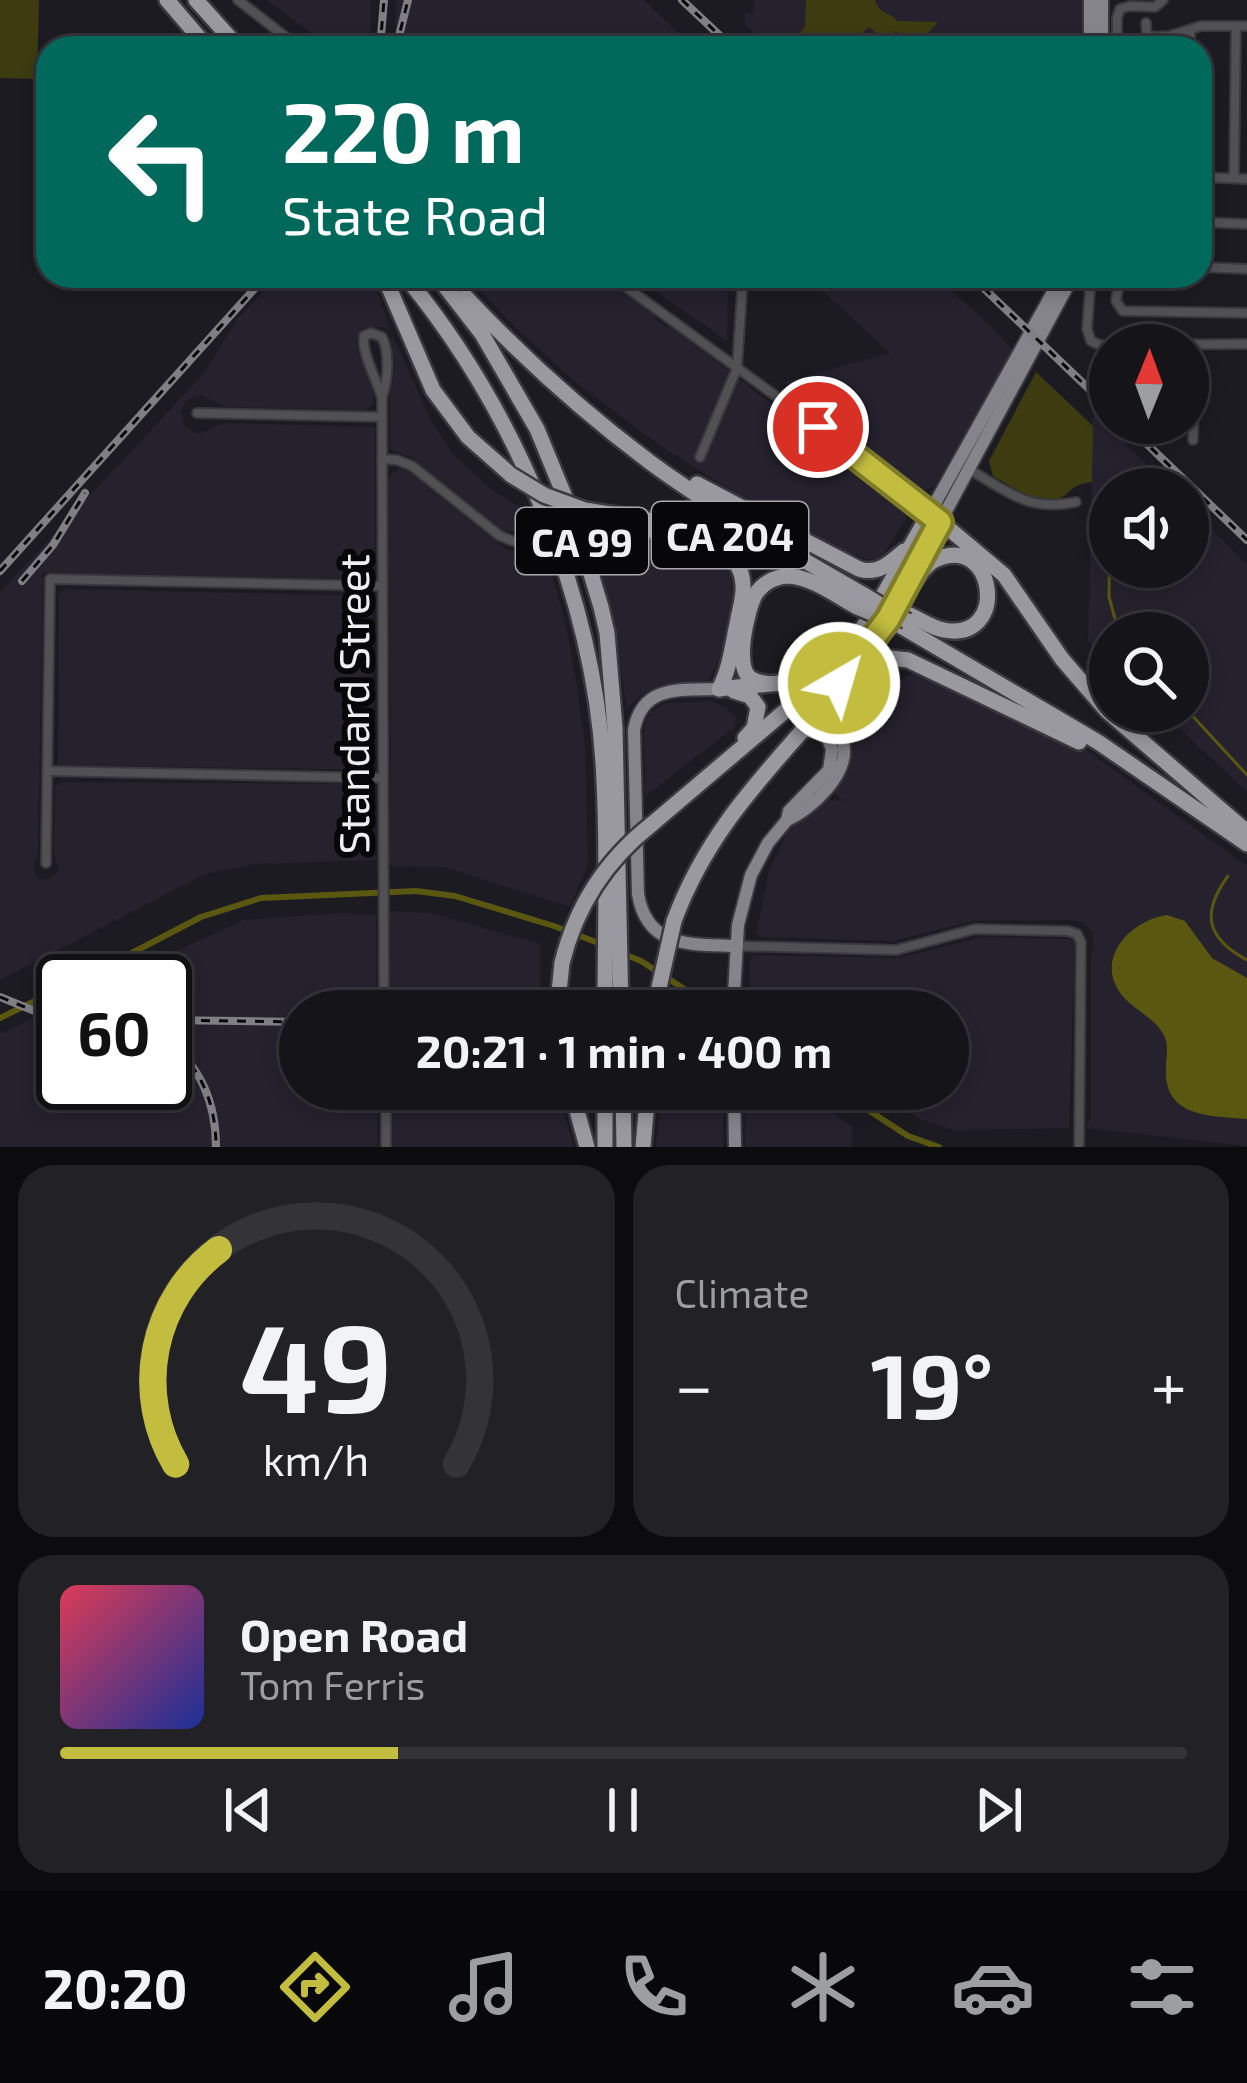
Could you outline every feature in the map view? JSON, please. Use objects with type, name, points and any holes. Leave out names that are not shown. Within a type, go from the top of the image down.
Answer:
[{"type":"highway","points":[[167,0],[198,36]]},
{"type":"highway","points":[[196,0],[228,36]]},
{"type":"highway","points":[[388,288],[433,390],[468,437],[511,475],[610,521],[713,545],[734,560],[743,590],[728,669],[719,689]]},
{"type":"highway","name":"CA 99","points":[[415,288],[457,344],[523,463],[574,599],[601,745],[620,990]]},
{"type":"highway","name":"CA 99","points":[[446,288],[482,334],[554,466],[591,568],[607,633],[615,728],[606,990]]},
{"type":"highway","name":"CA 204","points":[[459,288],[543,374],[651,463],[862,601]]},
{"type":"highway","points":[[651,463],[859,569],[881,568],[935,518],[1004,575],[1062,659],[1107,711],[1247,833]]},
{"type":"highway","name":"CA 204","points":[[585,511],[704,529],[775,552],[901,619],[1134,756],[1247,833]]},
{"type":"highway","points":[[559,990],[576,918],[616,857],[838,661],[910,545]]},
{"type":"highway","points":[[956,556],[980,568],[988,603],[972,625],[944,630],[901,619],[908,594],[926,566],[956,556]]},
{"type":"highway","points":[[787,683],[753,680],[741,662],[751,607],[763,586],[780,577],[799,578],[862,601]]},
{"type":"highway","name":"CA 204","points":[[901,619],[1098,742],[1247,844]]},
{"type":"highway","points":[[719,689],[787,683],[815,672],[858,635]]},
{"type":"highway","points":[[839,683],[881,657],[908,660],[1157,782]]},
{"type":"highway","points":[[708,776],[754,728],[758,713],[750,696],[719,689]]},
{"type":"highway","points":[[659,990],[674,921],[689,884],[742,799],[802,731]]},
{"type":"highway","points":[[577,1110],[587,1147]]},
{"type":"highway","points":[[605,1110],[605,1147]]},
{"type":"highway","points":[[623,1110],[624,1147]]},
{"type":"highway","points":[[643,1147],[646,1110]]},
{"type":"main road","points":[[1090,0],[1090,36]]},
{"type":"main road","points":[[1102,0],[1102,36]]},
{"type":"main road","points":[[802,731],[880,631],[901,619],[935,518],[1056,288]]},
{"type":"main road","points":[[935,518],[969,469],[1067,288]]},
{"type":"main road","points":[[719,689],[660,694],[638,714],[634,730],[638,894],[646,920],[658,933],[684,944],[736,946]]},
{"type":"main road","points":[[734,990],[736,946],[751,875],[768,843],[817,798],[843,762],[839,734],[818,710]]},
{"type":"main road","points":[[788,820],[789,811],[824,777],[832,756],[826,736],[802,731]]},
{"type":"main road","points":[[734,1110],[735,1147]]},
{"type":"street","points":[[238,0],[284,36]]},
{"type":"street","points":[[1117,36],[1120,9],[1155,7],[1162,0]]},
{"type":"street","points":[[1146,23],[1147,36]]},
{"type":"street","points":[[1169,36],[1201,26],[1247,26]]},
{"type":"street","points":[[1234,178],[1236,26]]},
{"type":"street","points":[[1190,31],[1190,36]]},
{"type":"street","points":[[1212,177],[1247,179]]},
{"type":"street","points":[[1212,223],[1247,224]]},
{"type":"street","points":[[1212,267],[1245,268],[1247,257]]},
{"type":"street","points":[[627,288],[935,518]]},
{"type":"street","points":[[700,457],[737,368],[742,288]]},
{"type":"street","points":[[1089,288],[1089,335]]},
{"type":"street","points":[[1119,288],[1117,301],[1123,311],[1247,313]]},
{"type":"street","name":"Standard Street","points":[[382,398],[386,346],[382,337],[371,333],[362,344],[382,398],[384,990]]},
{"type":"street","points":[[1209,344],[1247,344]]},
{"type":"street","points":[[197,412],[382,417]]},
{"type":"street","points":[[382,460],[412,466],[500,536],[513,541]]},
{"type":"street","points":[[969,469],[1031,504],[1052,507],[1076,502]]},
{"type":"street","points":[[46,863],[50,579],[382,586]]},
{"type":"street","points":[[47,771],[382,778]]},
{"type":"street","points":[[736,946],[888,950],[975,929],[1078,934],[1082,942],[1079,1144]]},
{"type":"street","points":[[386,1110],[386,1147]]},
{"type":"shaded area","points":[[0,0],[39,0],[36,79],[0,78]]},
{"type":"shaded area","points":[[267,0],[371,0],[371,36],[315,36]]},
{"type":"shaded area","points":[[396,0],[644,0],[682,36],[395,36]]},
{"type":"shaded area","points":[[754,0],[1082,0],[1082,36],[758,36],[744,23],[745,14],[753,14]]},
{"type":"shaded area","points":[[806,0],[875,0],[897,21],[938,22],[925,36],[902,36],[896,31],[879,36],[869,27],[859,36],[797,36],[805,27]]},
{"type":"shaded area","points":[[267,288],[376,288],[391,332],[368,327],[356,340],[374,381],[373,403],[366,410],[225,407],[201,395],[186,401],[181,412],[185,427],[198,434],[225,423],[375,427],[375,574],[371,579],[43,573],[38,852],[33,867],[38,878],[49,880],[59,871],[54,852],[55,787],[61,782],[364,784],[371,790],[376,860],[253,864],[205,874],[50,954],[36,954],[36,961],[0,980],[0,592],[205,372],[237,319]]},
{"type":"shaded area","points":[[478,288],[618,288],[909,514],[877,559],[847,552],[738,495],[659,445],[572,379]]},
{"type":"shaded area","points":[[651,288],[728,288],[727,341]]},
{"type":"shaded area","points":[[811,288],[949,288],[1014,352],[935,486],[922,490],[784,382],[890,353],[826,294]]},
{"type":"shaded area","points":[[391,332],[432,423],[455,457],[496,493],[535,515],[566,625],[585,746],[588,864],[570,907],[445,867],[389,866],[390,475],[399,469],[408,471],[508,551],[519,550],[524,540],[517,531],[503,531],[411,457],[391,450]]},
{"type":"shaded area","points":[[1036,372],[1089,422],[1089,444],[1126,444],[1150,468],[1089,468],[1089,482],[1075,484],[1060,498],[1049,500],[1030,496],[993,476],[989,461]]},
{"type":"shaded area","points":[[1036,372],[1089,422],[1089,444],[1093,444],[1089,483],[1058,499],[1024,494],[993,476],[989,461]]},
{"type":"shaded area","points":[[1209,526],[1247,564],[1247,792],[1183,732],[1209,732],[1209,612],[1089,612],[1088,641],[1089,588],[1209,588]]},
{"type":"shaded area","points":[[586,531],[720,560],[731,576],[732,599],[718,663],[708,681],[654,688],[627,709],[614,624],[608,618]]},
{"type":"shaded area","points":[[64,589],[372,596],[373,770],[58,765],[59,594]]},
{"type":"shaded area","points":[[928,670],[1076,737],[1085,749],[1247,866],[1247,1146],[1087,1128],[1091,1121],[1094,944],[1083,922],[973,921],[893,941],[756,934],[769,872],[793,819],[821,798],[845,802],[833,791],[851,759],[844,726],[908,675]]},
{"type":"shaded area","points":[[709,701],[736,717],[735,727],[645,796],[644,730],[652,711],[665,703]]},
{"type":"shaded area","points":[[388,911],[431,913],[540,944],[540,990],[389,990]]},
{"type":"shaded area","points":[[346,913],[376,916],[377,990],[279,990],[279,1110],[377,1110],[377,1147],[0,1147],[0,1034],[36,1017],[36,1110],[192,1110],[192,954],[170,954],[244,920]]},
{"type":"shaded area","points":[[1167,915],[1185,921],[1212,958],[1247,978],[1247,1119],[1192,1111],[1172,1097],[1164,1036],[1121,994],[1114,980],[1112,967],[1120,943],[1141,924]]},
{"type":"shaded area","points":[[981,937],[1075,942],[1069,1128],[952,1130],[906,1110],[969,1110],[969,990],[749,990],[750,960],[755,955],[899,958]]},
{"type":"shaded area","points":[[390,1110],[563,1110],[574,1147],[390,1147]]},
{"type":"shaded area","points":[[660,1110],[723,1110],[723,1147],[656,1147]]},
{"type":"shaded area","points":[[745,1110],[827,1110],[852,1126],[852,1147],[745,1147]]},
{"type":"waterway","points":[[1109,588],[1113,612]]},
{"type":"waterway","points":[[1207,732],[1247,775]]},
{"type":"waterway","points":[[1228,876],[1214,902],[1212,924],[1223,943],[1247,960]]},
{"type":"waterway","points":[[130,954],[201,917],[261,898],[416,891],[455,896],[601,944]]},
{"type":"waterway","points":[[624,954],[686,990]]},
{"type":"waterway","points":[[0,1018],[36,1000]]},
{"type":"waterway","points":[[868,1110],[908,1136],[939,1147]]},
{"type":"railway","points":[[381,36],[384,0]]},
{"type":"railway","points":[[399,36],[408,0]]},
{"type":"railway","points":[[682,0],[720,36]]},
{"type":"railway","points":[[0,571],[255,288]]},
{"type":"railway","points":[[984,288],[1089,389]]},
{"type":"railway","points":[[1147,444],[1247,540]]},
{"type":"railway","points":[[22,581],[53,545],[85,493]]},
{"type":"railway","points":[[0,997],[36,1012]]},
{"type":"railway","points":[[192,1020],[279,1022]]},
{"type":"railway","points":[[192,1067],[213,1116],[216,1147]]},
{"type":"route","points":[[818,427],[940,522],[888,619],[839,683]]}]
